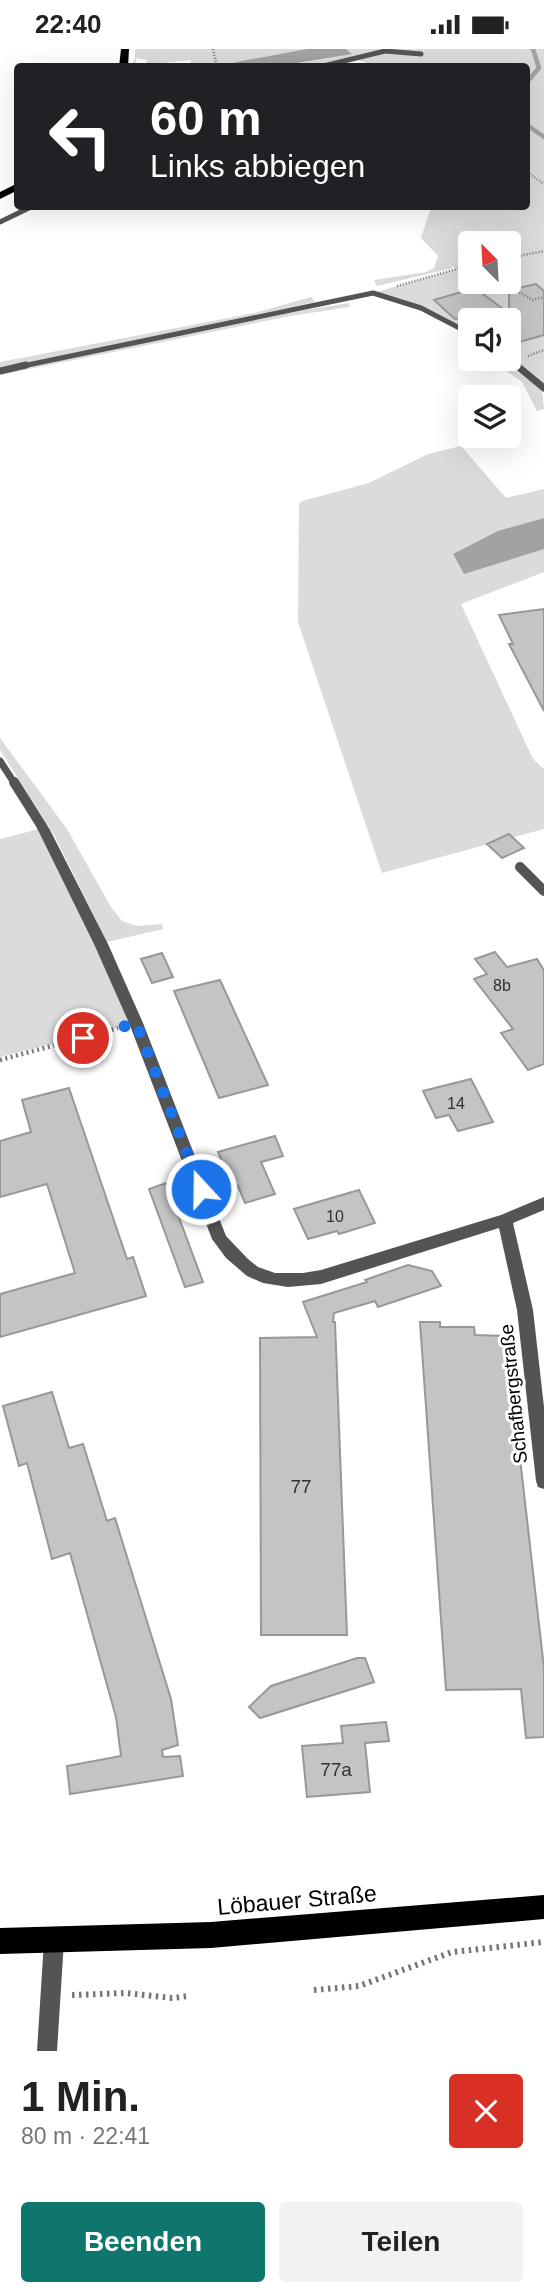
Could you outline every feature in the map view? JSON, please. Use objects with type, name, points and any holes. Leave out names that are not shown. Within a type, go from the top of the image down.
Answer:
[{"type":"main road","name":"Löbauer Straße","points":[[0,1941],[224,1934],[544,1907]]},
{"type":"street","points":[[43,828],[101,944],[136,1023],[220,1239],[236,1261],[265,1280],[293,1282],[321,1277],[505,1220],[544,1203]]},
{"type":"street","name":"Schafbergstraße","points":[[505,1220],[525,1310],[544,1481]]},
{"type":"street","points":[[47,2051],[54,1941]]},
{"type":"lane","points":[[336,63],[385,51],[421,54]]},
{"type":"lane","points":[[0,222],[25,210]]},
{"type":"lane","points":[[0,371],[373,293],[421,308],[458,327]]},
{"type":"lane","points":[[521,369],[544,388]]},
{"type":"lane","points":[[0,761],[43,828]]},
{"type":"lane","points":[[520,867],[544,891]]},
{"type":"path","points":[[522,255],[544,251]]},
{"type":"path","points":[[373,293],[458,269]]},
{"type":"path","points":[[522,294],[533,300],[544,297]]},
{"type":"path","points":[[0,1061],[136,1023]]},
{"type":"path","points":[[314,1990],[359,1986],[452,1952],[544,1942]]},
{"type":"path","points":[[50,1996],[126,1993],[172,1998],[189,1996]]},
{"type":"shaded area","points":[[135,49],[307,49],[235,63],[190,63],[191,60],[146,63],[147,60],[136,58],[136,63],[133,63]]},
{"type":"shaded area","points":[[307,49],[346,49],[352,54],[298,63],[236,62]]},
{"type":"shaded area","points":[[346,49],[544,49],[544,388],[521,369],[521,308],[458,308],[458,327],[421,308],[373,293],[456,269],[448,263],[453,268],[377,286],[374,280],[426,272],[434,268],[438,256],[421,238],[430,210],[530,210],[530,63],[367,63],[358,60],[341,63],[302,63],[351,54]]},
{"type":"shaded area","points":[[311,297],[315,302],[0,369],[0,362],[254,313]]},
{"type":"shaded area","points":[[349,303],[350,307],[290,316],[0,375],[0,372]]},
{"type":"shaded area","points":[[507,371],[516,371],[542,390],[544,409],[537,411],[522,382]]},
{"type":"shaded area","points":[[463,448],[506,498],[544,489],[544,572],[461,604],[533,759],[544,769],[544,829],[382,873],[298,622],[299,504],[369,483],[428,454]]},
{"type":"shaded area","points":[[544,518],[544,549],[464,574],[453,554],[498,531]]},
{"type":"shaded area","points":[[0,738],[67,829],[111,907],[122,921],[137,926],[162,924],[163,929],[107,942],[54,835],[0,750]]},
{"type":"shaded area","points":[[43,828],[136,1023],[0,1057],[0,839]]},
{"type":"building","points":[[536,284],[544,291],[544,335],[521,342],[521,308],[509,308],[509,294],[522,294],[522,287]]},
{"type":"building","points":[[458,293],[483,294],[502,308],[458,308],[458,318],[455,319],[434,300]]},
{"type":"building","points":[[544,609],[544,711],[509,644],[513,644],[499,615]]},
{"type":"building","points":[[509,834],[524,848],[502,858],[487,844]]},
{"type":"building","points":[[495,952],[507,967],[537,959],[544,970],[544,1064],[528,1070],[501,1033],[513,1029],[474,979],[487,974],[475,959]]},
{"type":"building","points":[[162,953],[173,977],[152,983],[141,959]]},
{"type":"building","points":[[220,980],[268,1085],[219,1098],[174,991]]},
{"type":"building","points":[[471,1079],[493,1122],[458,1131],[449,1115],[436,1118],[423,1091]]},
{"type":"building","points":[[69,1088],[127,1259],[133,1257],[146,1296],[0,1337],[0,1294],[75,1273],[47,1184],[0,1197],[0,1141],[31,1132],[22,1100]]},
{"type":"building","points":[[275,1136],[283,1156],[261,1162],[275,1194],[245,1203],[238,1186],[233,1187],[218,1152]]},
{"type":"building","points":[[166,1183],[203,1282],[185,1287],[149,1189]]},
{"type":"building","points":[[359,1190],[375,1223],[339,1234],[337,1231],[308,1239],[294,1209]]},
{"type":"building","points":[[408,1265],[432,1271],[441,1286],[378,1307],[375,1301],[334,1313],[347,1635],[261,1635],[260,1338],[317,1337],[303,1302],[367,1282],[365,1280]]},
{"type":"building","points":[[420,1322],[440,1322],[440,1327],[474,1327],[475,1335],[506,1336],[544,1668],[544,1737],[526,1738],[521,1689],[446,1690]]},
{"type":"building","points":[[52,1392],[69,1448],[83,1444],[107,1521],[115,1518],[171,1699],[178,1745],[162,1750],[163,1757],[180,1756],[183,1776],[70,1794],[67,1766],[121,1756],[116,1717],[70,1553],[52,1559],[27,1463],[19,1466],[3,1406]]},
{"type":"building","points":[[357,1658],[365,1658],[374,1682],[260,1718],[249,1707],[271,1686]]},
{"type":"building","points":[[386,1722],[389,1741],[365,1743],[370,1792],[307,1797],[302,1746],[343,1743],[341,1726]]},
{"type":"waterway","points":[[530,78],[539,68],[533,49]]},
{"type":"waterway","points":[[530,127],[544,137]]},
{"type":"route","points":[[83,1038],[136,1023],[201,1189]]}]
